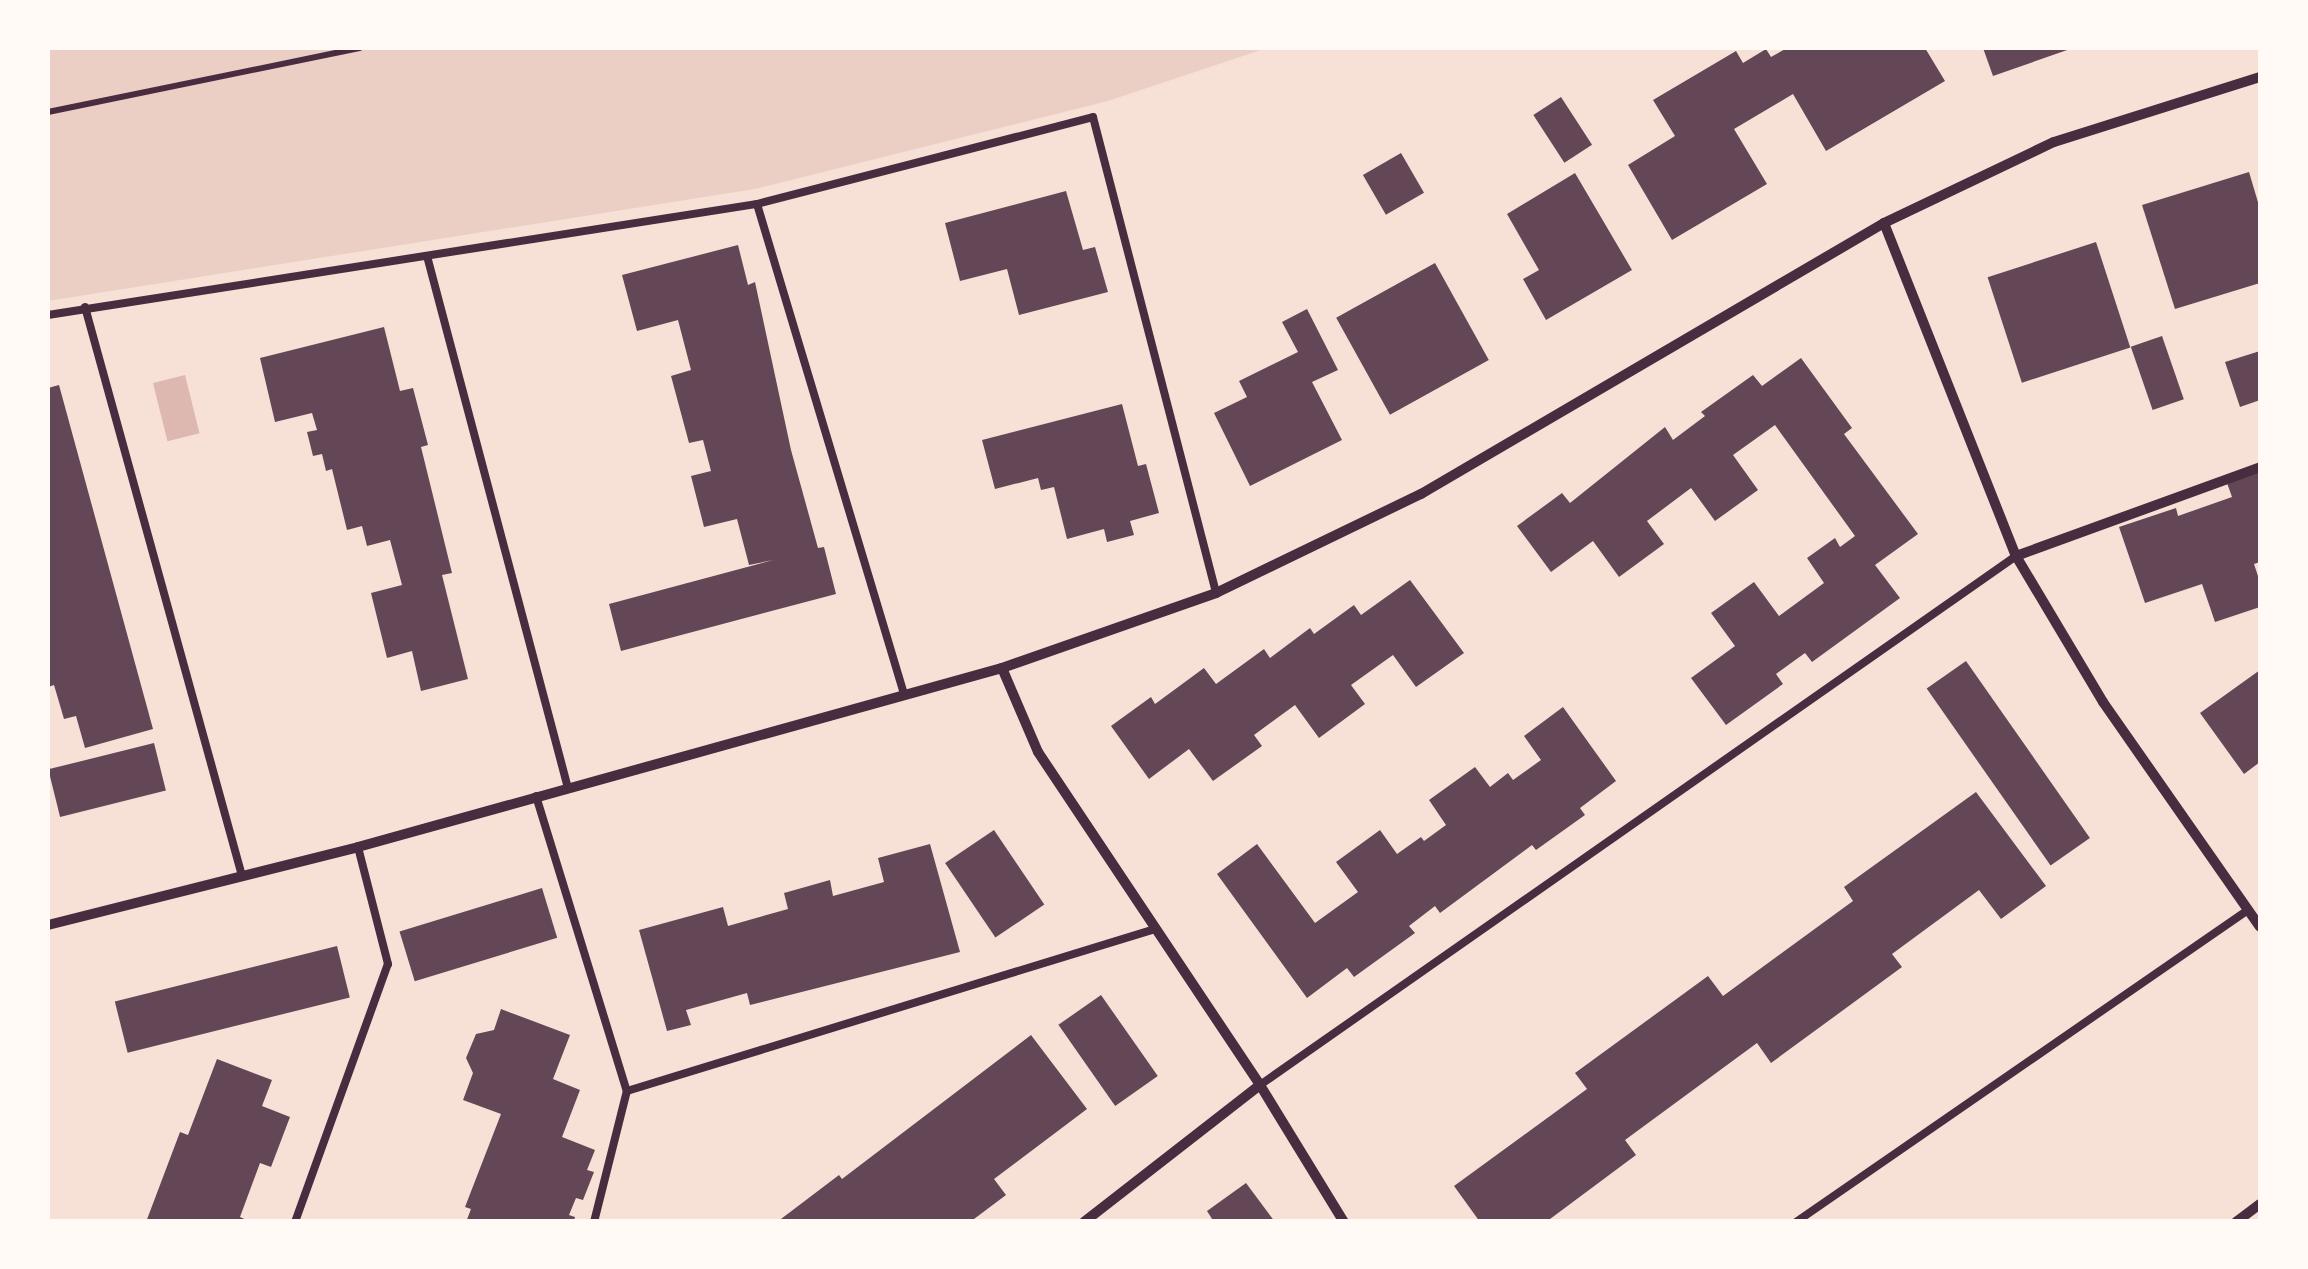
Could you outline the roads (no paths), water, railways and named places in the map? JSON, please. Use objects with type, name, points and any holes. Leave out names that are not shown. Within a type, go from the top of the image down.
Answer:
[{"type":"street","points":[[48,924],[358,847],[1002,668],[1216,593],[1421,494],[1884,222],[2054,142],[2260,77]]},
{"type":"street","points":[[1884,222],[2016,556],[2103,702],[2260,928]]},
{"type":"street","points":[[2016,556],[2260,467]]},
{"type":"street","points":[[1002,668],[1038,752],[1260,1085],[1344,1222]]},
{"type":"street","points":[[1084,1222],[1260,1085]]},
{"type":"street","points":[[2236,1222],[2260,1204]]},
{"type":"lane","points":[[48,315],[757,204],[1093,117],[1216,593]]},
{"type":"lane","points":[[757,204],[904,694]]},
{"type":"lane","points":[[427,256],[568,788]]},
{"type":"lane","points":[[85,307],[242,876]]},
{"type":"lane","points":[[1260,1085],[2016,556]]},
{"type":"lane","points":[[536,796],[627,1092],[594,1222]]},
{"type":"lane","points":[[296,1222],[388,964],[358,847]]},
{"type":"lane","points":[[1796,1222],[2248,910]]},
{"type":"lane","points":[[627,1092],[1156,929]]}]
